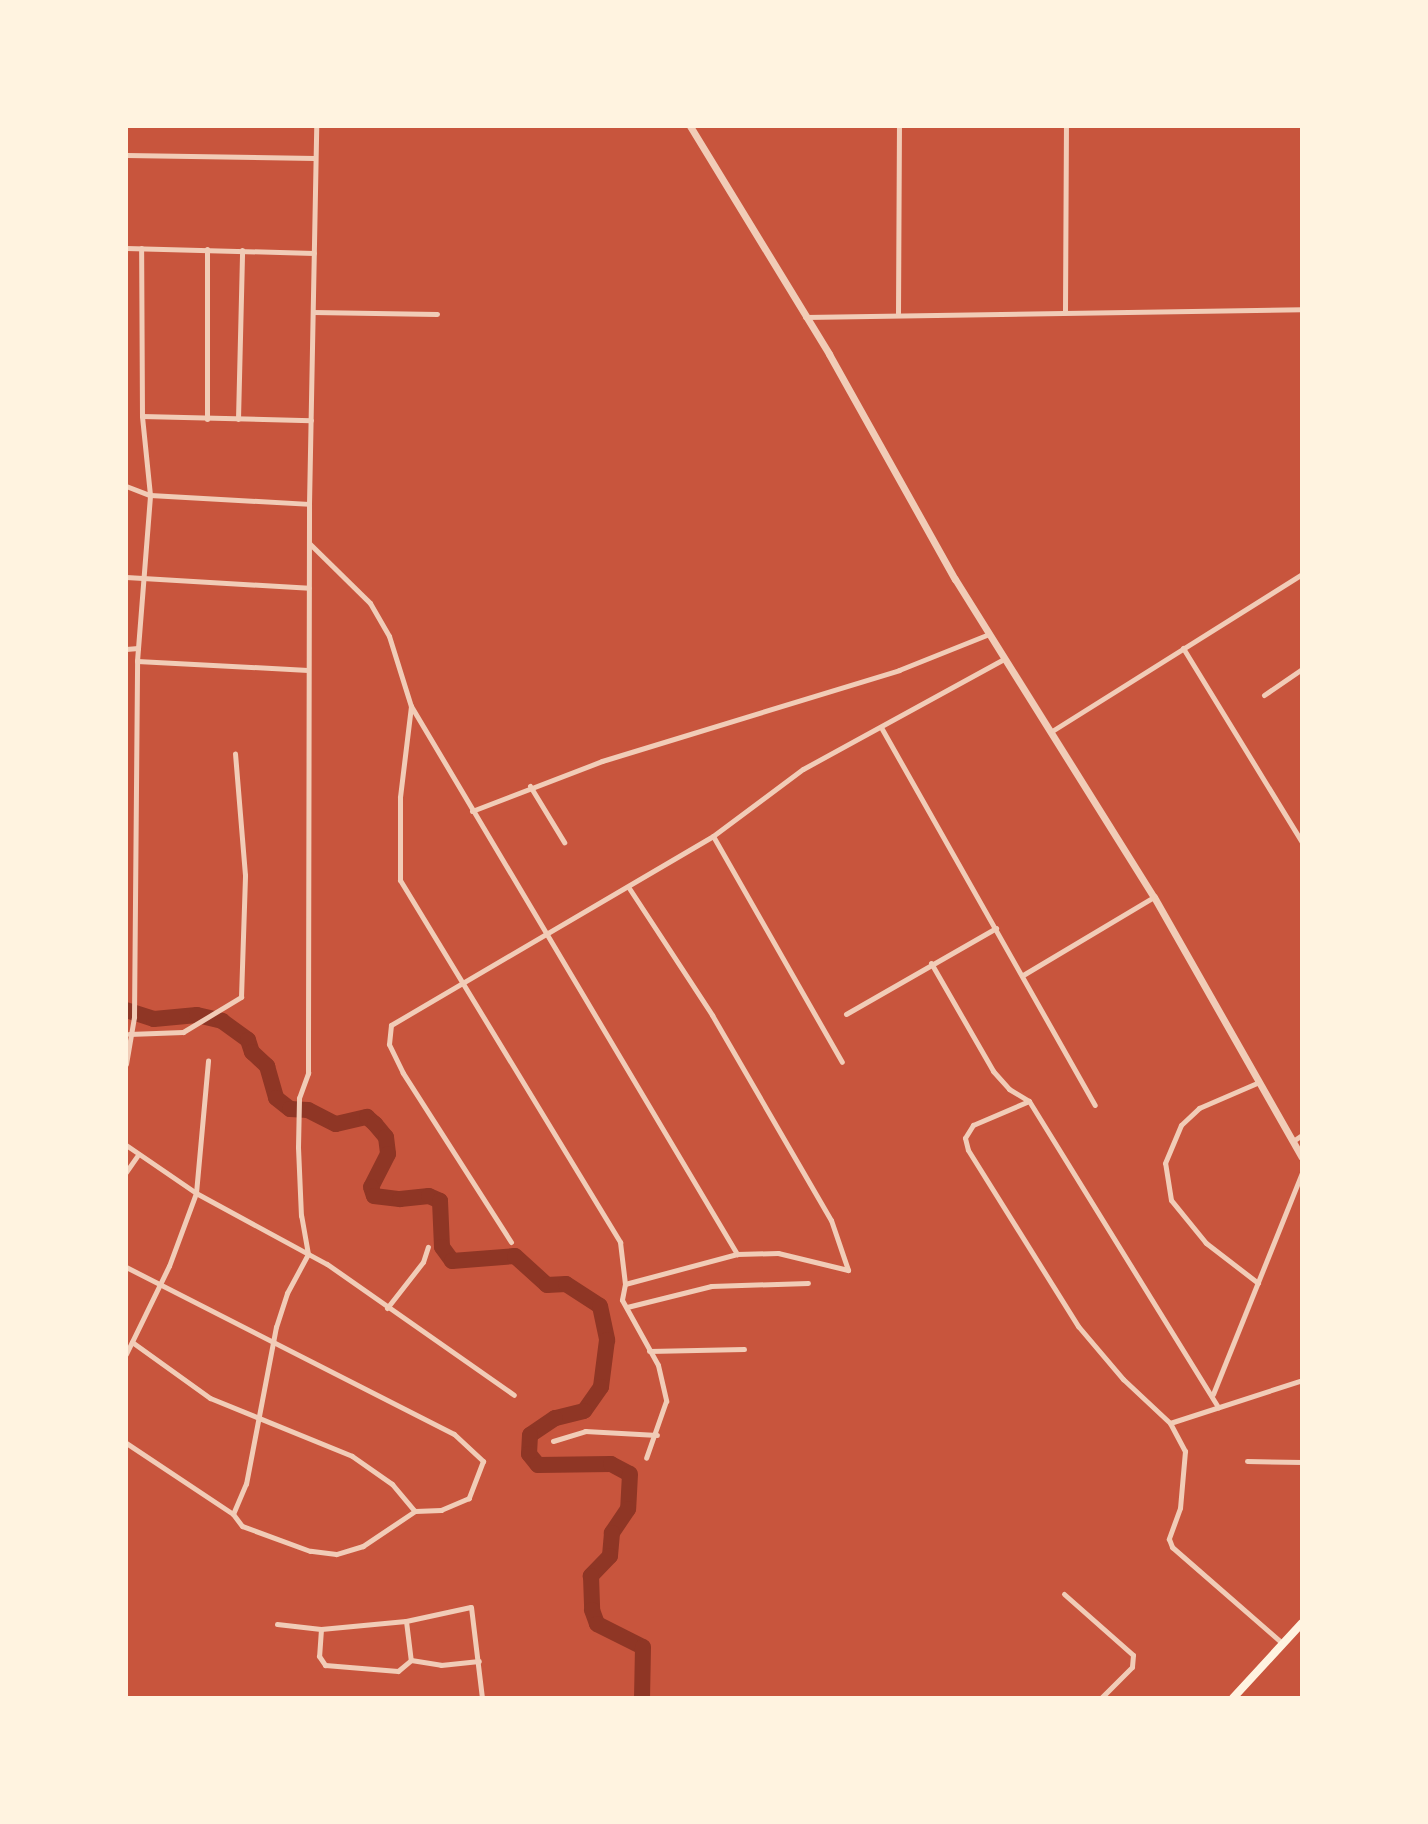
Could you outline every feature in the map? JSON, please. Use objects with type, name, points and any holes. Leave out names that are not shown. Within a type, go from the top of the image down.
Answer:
[{"type":"main road","points":[[1234,1698],[1302,1623]]},
{"type":"street","points":[[233,1514],[246,1484],[272,1344],[287,1293],[308,1254],[301,1216],[298,1126],[299,1098],[308,1073],[309,504],[316,126]]},
{"type":"street","points":[[690,126],[805,317],[1004,659],[1052,731],[1154,897],[1302,1157]]},
{"type":"street","points":[[898,313],[900,126]]},
{"type":"street","points":[[1065,311],[1066,126]]},
{"type":"street","points":[[126,155],[315,158]]},
{"type":"street","points":[[126,248],[314,253]]},
{"type":"street","points":[[126,1064],[134,1017],[137,661],[141,577],[150,495],[142,416],[141,248]]},
{"type":"street","points":[[207,249],[207,419]]},
{"type":"street","points":[[238,419],[242,250]]},
{"type":"street","points":[[805,317],[898,313],[1302,309]]},
{"type":"street","points":[[313,312],[437,314]]},
{"type":"street","points":[[142,416],[311,420]]},
{"type":"street","points":[[126,486],[150,495],[309,504]]},
{"type":"street","points":[[310,543],[370,603],[389,636],[411,706],[737,1254]]},
{"type":"street","points":[[1052,731],[1302,574]]},
{"type":"street","points":[[126,577],[309,588]]},
{"type":"street","points":[[472,811],[530,786],[900,670],[989,634]]},
{"type":"street","points":[[126,649],[138,648]]},
{"type":"street","points":[[1183,648],[1302,842]]},
{"type":"street","points":[[511,1242],[461,1167],[389,1044],[391,1025],[460,982],[629,888],[713,836],[803,769],[882,729],[1004,659]]},
{"type":"street","points":[[137,661],[308,670]]},
{"type":"street","points":[[1264,695],[1302,669]]},
{"type":"street","points":[[411,706],[400,796],[400,880],[620,1242],[625,1284],[622,1300],[658,1364],[666,1401],[657,1435],[646,1458]]},
{"type":"street","points":[[882,729],[1096,1105]]},
{"type":"street","points":[[129,1034],[183,1032],[241,997],[244,875],[235,753]]},
{"type":"street","points":[[530,786],[564,842]]},
{"type":"street","points":[[713,836],[842,1062]]},
{"type":"street","points":[[625,1284],[737,1254],[778,1253],[848,1270],[831,1220],[712,1015],[629,888]]},
{"type":"street","points":[[1023,975],[1154,897]]},
{"type":"street","points":[[846,1014],[996,928]]},
{"type":"street","points":[[931,963],[993,1071],[1009,1089],[1029,1101],[1213,1394],[1218,1407]]},
{"type":"street","points":[[126,1354],[159,1285],[196,1193],[208,1061]]},
{"type":"street","points":[[1258,1283],[1206,1244],[1171,1200],[1165,1163],[1181,1125],[1199,1108],[1259,1082]]},
{"type":"street","points":[[1029,1101],[974,1125],[965,1138],[968,1150],[1078,1326],[1122,1379],[1170,1423],[1185,1451],[1180,1508],[1170,1539],[1172,1548],[1283,1644]]},
{"type":"street","points":[[1293,1141],[1302,1135]]},
{"type":"street","points":[[126,1145],[137,1156],[196,1193],[308,1254],[514,1395]]},
{"type":"street","points":[[126,1172],[137,1156]]},
{"type":"street","points":[[1213,1394],[1302,1173]]},
{"type":"street","points":[[387,1308],[424,1262],[428,1247]]},
{"type":"street","points":[[126,1268],[454,1434],[478,1453],[483,1461],[481,1473],[469,1498],[441,1510],[415,1511],[362,1546],[336,1554],[269,1538],[242,1526],[233,1514],[126,1443]]},
{"type":"street","points":[[626,1307],[711,1286],[808,1283]]},
{"type":"street","points":[[132,1342],[186,1384],[259,1418],[352,1456],[392,1484],[415,1511]]},
{"type":"street","points":[[649,1351],[744,1349]]},
{"type":"street","points":[[1170,1423],[1302,1380]]},
{"type":"street","points":[[552,1441],[585,1431],[657,1435]]},
{"type":"street","points":[[1247,1461],[1302,1462]]},
{"type":"street","points":[[1064,1594],[1133,1655],[1132,1667],[1101,1698]]},
{"type":"street","points":[[277,1624],[321,1629],[406,1621],[471,1607],[482,1698]]},
{"type":"street","points":[[406,1621],[411,1660]]},
{"type":"street","points":[[321,1629],[319,1656],[325,1665],[398,1671],[411,1660],[441,1665],[479,1661]]},
{"type":"street","points":[[232,1698],[364,1698]]},
{"type":"waterway","points":[[126,1010],[154,1019],[197,1015],[222,1021],[248,1040],[252,1052],[267,1066],[276,1098],[290,1109],[308,1110],[336,1124],[367,1117],[375,1124],[386,1137],[388,1154],[371,1187],[374,1196],[400,1199],[429,1196],[440,1201],[442,1247],[452,1261],[515,1256],[547,1285],[566,1284],[600,1306],[607,1340],[601,1387],[584,1411],[555,1418],[530,1435],[529,1454],[538,1465],[611,1464],[630,1474],[628,1509],[612,1533],[610,1556],[591,1576],[592,1610],[597,1624],[643,1647],[642,1698]]}]
